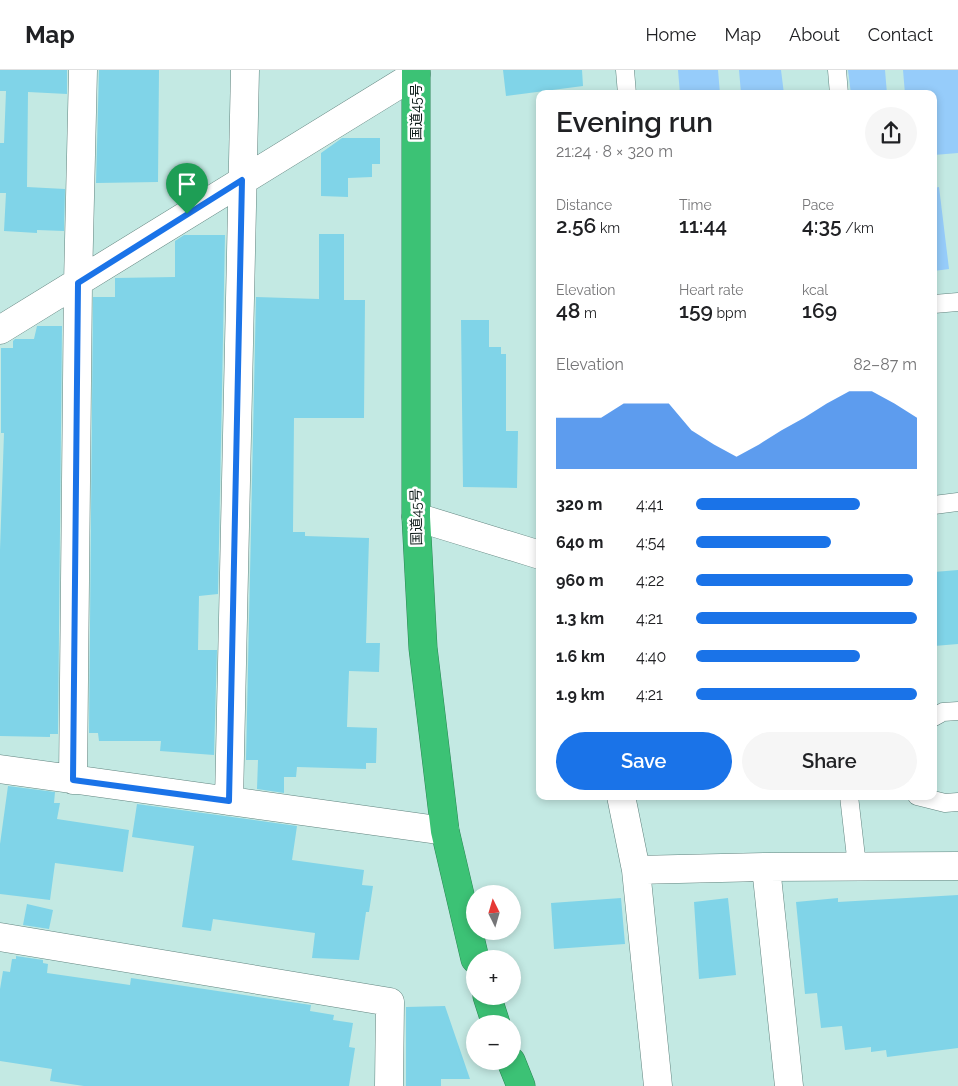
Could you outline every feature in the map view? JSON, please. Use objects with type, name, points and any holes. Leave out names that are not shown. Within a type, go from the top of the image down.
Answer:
[{"type":"highway","name":"国道45号","points":[[416,72],[416,517],[423,648],[445,831],[473,950]]},
{"type":"highway","points":[[515,1070],[521,1086]]},
{"type":"street","points":[[73,780],[78,283],[83,70]]},
{"type":"street","points":[[229,801],[245,70]]},
{"type":"street","points":[[0,330],[416,72]]},
{"type":"street","points":[[416,517],[536,555]]},
{"type":"street","points":[[0,769],[445,831]]},
{"type":"street","points":[[622,800],[636,870],[658,1086]]},
{"type":"street","points":[[636,870],[958,866]]},
{"type":"street","points":[[766,867],[789,1086]]},
{"type":"street","points":[[0,937],[390,1002],[389,1086]]},
{"type":"lane","points":[[625,70],[627,90]]},
{"type":"lane","points":[[836,70],[838,90]]},
{"type":"lane","points":[[937,304],[958,302]]},
{"type":"lane","points":[[937,504],[958,502]]},
{"type":"lane","points":[[937,715],[943,712],[958,711]]},
{"type":"lane","points":[[850,800],[858,866]]},
{"type":"lane","points":[[929,800],[944,803],[958,802]]},
{"type":"water","points":[[678,70],[718,70],[720,90],[680,90]]},
{"type":"water","points":[[739,70],[781,70],[784,90],[741,90]]},
{"type":"water","points":[[848,70],[885,70],[887,90],[850,90]]},
{"type":"water","points":[[903,70],[958,70],[958,153],[937,155],[937,90],[905,90]]},
{"type":"water","points":[[937,187],[939,187],[949,269],[937,271]]},
{"type":"building","points":[[0,70],[67,70],[67,94],[28,92],[27,187],[65,189],[64,231],[37,230],[37,233],[4,231],[6,193],[0,193],[0,143],[4,143],[6,91],[0,91]]},
{"type":"building","points":[[99,70],[159,70],[158,182],[96,183]]},
{"type":"building","points":[[503,70],[582,70],[583,86],[536,90],[536,92],[506,96]]},
{"type":"building","points":[[342,138],[380,138],[380,164],[372,164],[372,177],[348,178],[348,197],[321,196],[321,153]]},
{"type":"building","points":[[319,234],[344,234],[344,300],[365,300],[364,418],[294,418],[293,532],[305,532],[305,536],[369,538],[366,643],[380,643],[379,672],[349,671],[347,727],[377,728],[376,763],[366,763],[366,769],[297,767],[296,777],[284,777],[284,793],[257,789],[258,760],[246,760],[256,297],[319,299]]},
{"type":"building","points":[[184,235],[225,235],[218,594],[199,596],[198,650],[217,650],[214,755],[160,751],[161,741],[99,741],[98,733],[89,733],[93,297],[115,297],[115,278],[175,277],[175,241]]},
{"type":"building","points":[[461,320],[489,320],[489,347],[501,347],[501,354],[506,354],[506,431],[518,431],[517,488],[463,487]]},
{"type":"building","points":[[37,326],[62,326],[58,734],[50,734],[50,737],[0,736],[0,550],[4,433],[1,433],[1,348],[13,348],[13,341],[15,339],[34,339]]},
{"type":"building","points":[[958,570],[958,644],[937,646],[937,572]]},
{"type":"building","points":[[8,786],[55,792],[54,803],[60,803],[57,819],[129,830],[123,872],[55,863],[50,900],[0,894],[0,844]]},
{"type":"building","points":[[137,804],[297,826],[292,860],[364,870],[362,885],[373,886],[369,912],[366,912],[359,960],[312,958],[315,933],[213,919],[211,931],[182,927],[194,846],[132,837]]},
{"type":"building","points":[[958,895],[958,1048],[887,1057],[886,1050],[871,1052],[871,1047],[845,1050],[842,1026],[821,1028],[817,993],[805,994],[796,902],[838,898],[838,902]]},
{"type":"building","points":[[621,898],[625,944],[554,949],[551,903]]},
{"type":"building","points":[[728,898],[736,975],[699,979],[694,902]]},
{"type":"building","points":[[27,904],[53,910],[49,929],[23,925]]},
{"type":"building","points":[[16,956],[43,960],[43,963],[48,964],[47,973],[130,985],[131,978],[311,1005],[310,1011],[334,1015],[333,1020],[353,1023],[349,1047],[355,1048],[349,1086],[84,1086],[50,1081],[52,1069],[0,1061],[0,989],[3,971],[10,972],[12,959],[16,959]]},
{"type":"building","points":[[445,1006],[470,1079],[441,1079],[441,1086],[406,1086],[406,1007]]},
{"type":"route","points":[[242,180],[229,801],[73,780],[78,283],[187,214],[242,180]]}]
